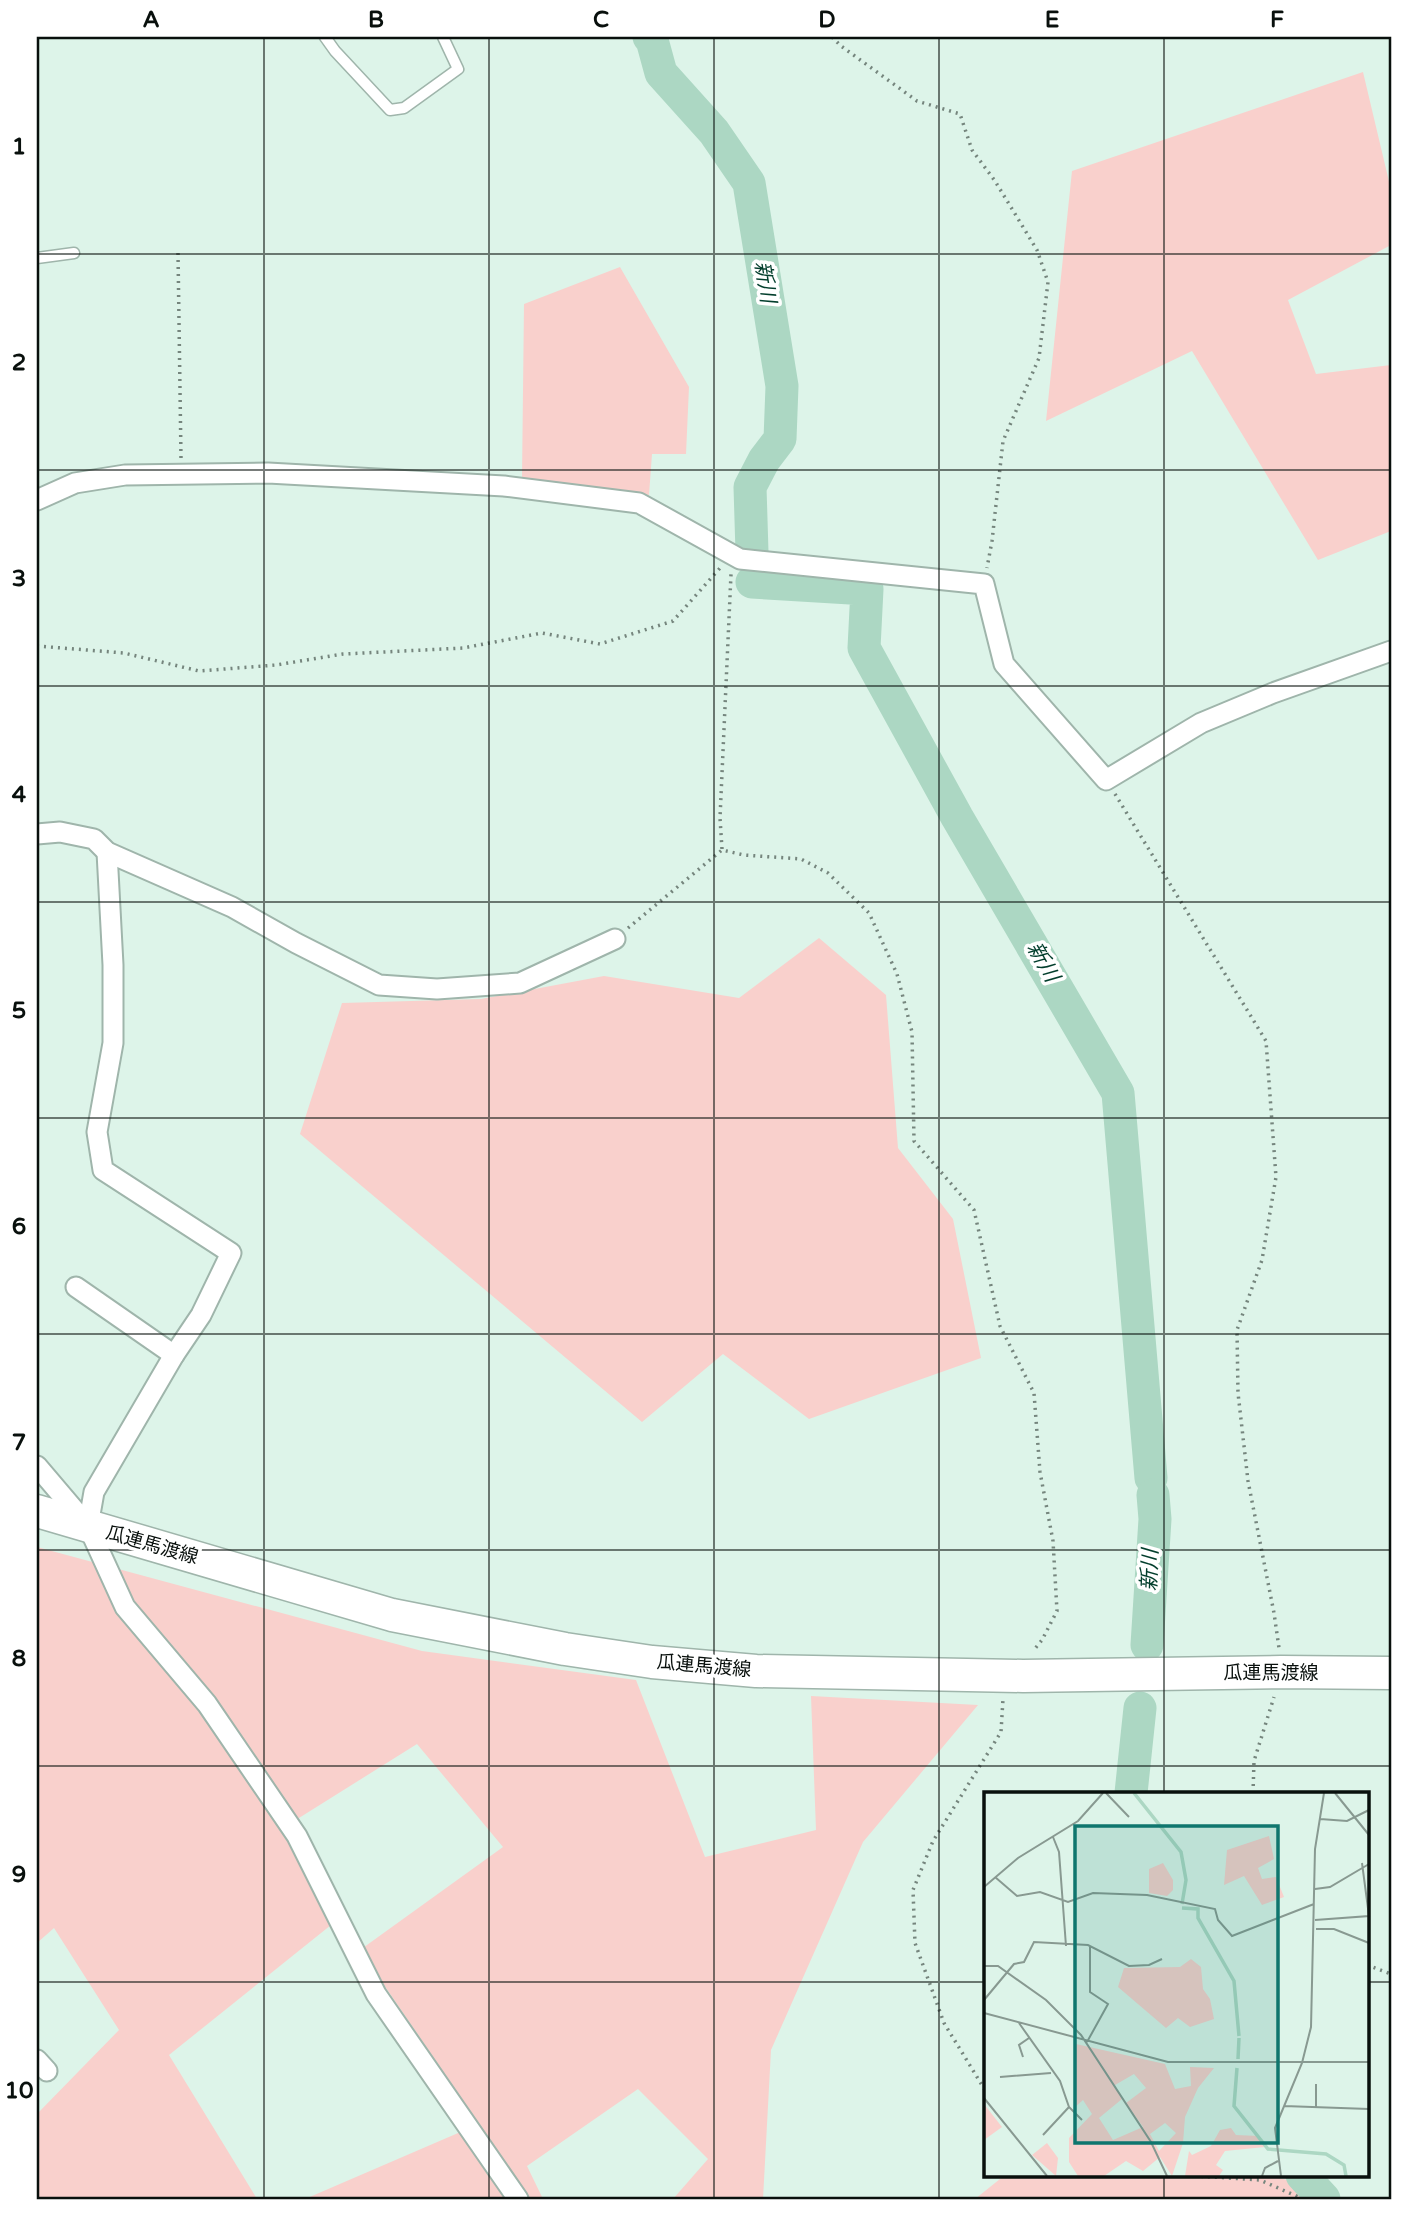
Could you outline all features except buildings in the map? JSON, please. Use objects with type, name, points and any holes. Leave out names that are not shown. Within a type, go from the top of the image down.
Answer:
[{"type":"main road","name":"瓜連馬渡線","points":[[37,1511],[392,1615],[565,1649],[652,1662],[756,1671],[1014,1676],[1391,1673]]},
{"type":"street","points":[[37,500],[75,483],[125,475],[268,473],[504,486],[639,503],[740,559],[984,584],[1004,664],[1106,780],[1200,723],[1273,693],[1391,652]]},
{"type":"street","points":[[37,834],[60,832],[94,839],[107,852],[232,907],[379,985],[437,989],[520,982],[615,939]]},
{"type":"street","points":[[88,1526],[94,1492],[174,1355],[201,1315],[230,1253],[103,1170],[97,1132],[113,1043],[113,965],[107,852]]},
{"type":"street","points":[[76,1287],[174,1355]]},
{"type":"street","points":[[37,1466],[88,1526],[125,1607],[207,1704],[297,1836],[376,1994],[518,2199]]},
{"type":"lane","points":[[325,37],[390,110],[404,108],[458,69],[443,37]]},
{"type":"lane","points":[[37,258],[74,253]]},
{"type":"path","points":[[832,37],[917,101],[961,114],[972,150],[995,181],[1037,250],[1048,282],[1039,358],[1003,441],[992,541],[984,584]]},
{"type":"path","points":[[178,253],[182,474]]},
{"type":"path","points":[[37,646],[124,653],[199,671],[276,665],[343,654],[463,648],[542,633],[600,644],[673,621],[732,554]]},
{"type":"path","points":[[722,850],[720,818],[732,554]]},
{"type":"path","points":[[1106,780],[1266,1041],[1276,1177],[1262,1260],[1237,1330],[1238,1393],[1248,1481],[1274,1613],[1281,1672],[1254,1761],[1253,1792]]},
{"type":"path","points":[[615,939],[722,850]]},
{"type":"path","points":[[722,850],[744,855],[801,859],[828,873],[869,913],[897,974],[912,1032],[914,1140],[974,1210],[1000,1326],[1034,1393],[1040,1472],[1053,1541],[1057,1611],[1042,1640],[1014,1676],[1000,1732],[933,1841],[914,1890],[915,1943],[944,2022],[984,2088]]},
{"type":"path","points":[[1368,1965],[1391,1974]]},
{"type":"path","points":[[1196,2176],[1261,2180],[1303,2199]]},
{"type":"shaded area","points":[[1363,72],[1391,190],[1391,245],[1288,300],[1316,374],[1391,365],[1391,531],[1318,560],[1192,351],[1046,421],[1072,171]]},
{"type":"shaded area","points":[[620,267],[689,387],[686,454],[652,454],[649,495],[522,478],[524,304]]},
{"type":"shaded area","points":[[819,938],[886,995],[898,1148],[953,1219],[981,1358],[809,1419],[723,1354],[642,1422],[300,1134],[342,1003],[481,999],[604,976],[739,998]]},
{"type":"shaded area","points":[[37,1547],[422,1651],[636,1680],[705,1857],[816,1830],[811,1696],[978,1705],[863,1842],[771,2050],[763,2199],[673,2199],[708,2159],[638,2089],[527,2166],[543,2199],[305,2199],[479,2124],[360,1950],[503,1847],[417,1744],[283,1828],[331,1925],[169,2055],[257,2199],[37,2199],[37,2114],[119,2030],[54,1928],[37,1943]]},
{"type":"shaded area","points":[[1004,2176],[1269,2176],[1298,2182],[1311,2199],[975,2199]]},
{"type":"waterway","name":"新川","points":[[649,37],[661,73],[714,132],[749,183],[782,386],[780,439],[764,460],[750,487],[752,552]]},
{"type":"waterway","name":"新川","points":[[752,582],[867,589],[864,648],[957,817],[1118,1093],[1151,1478]]},
{"type":"waterway","name":"新川","points":[[1147,1645],[1155,1519],[1153,1495]]},
{"type":"waterway","name":"新川","points":[[1131,1792],[1140,1708]]},
{"type":"waterway","name":"新川","points":[[1303,2176],[1324,2199]]}]
